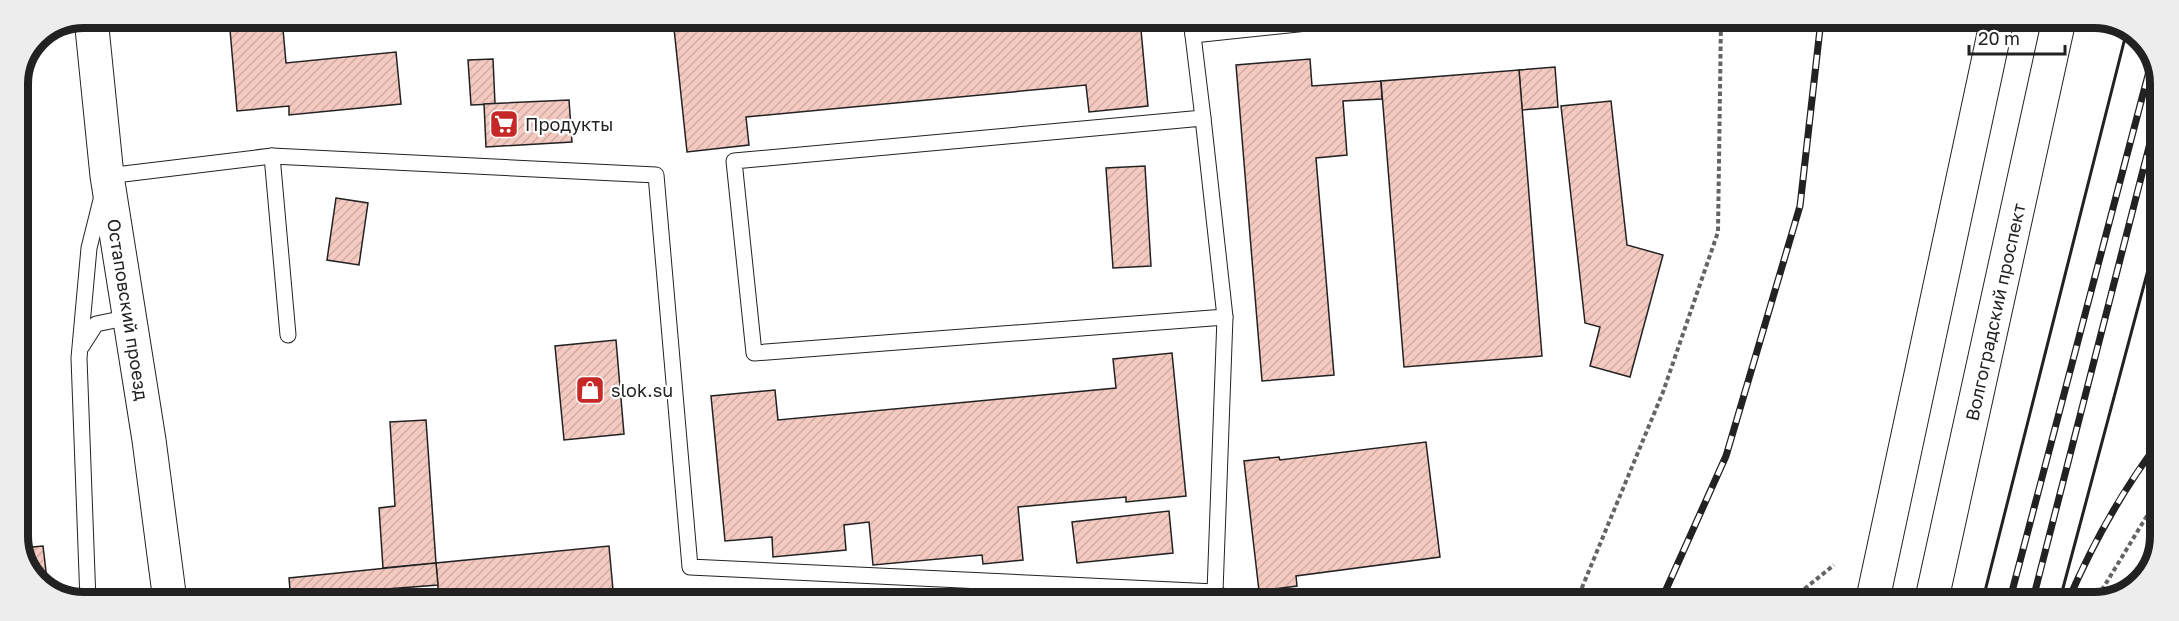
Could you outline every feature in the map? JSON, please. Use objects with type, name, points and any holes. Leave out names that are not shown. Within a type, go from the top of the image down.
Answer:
[{"type":"main road","name":"Остаповский проезд","points":[[91,28],[107,176],[130,316],[170,592]]},
{"type":"main road","points":[[1874,592],[1995,28]]},
{"type":"main road","name":"Волгоградский проспект","points":[[1933,592],[2057,28]]},
{"type":"lane","points":[[88,592],[79,358],[89,248],[107,176],[272,156],[656,176],[690,567],[1215,592],[1225,317],[1192,28]]},
{"type":"lane","points":[[1193,35],[1260,28]]},
{"type":"lane","points":[[1203,118],[734,161],[753,353],[1225,317]]},
{"type":"lane","points":[[272,156],[288,335]]},
{"type":"lane","points":[[79,358],[84,339],[96,324],[130,316]]},
{"type":"path","points":[[1579,592],[1663,392],[1718,232],[1721,28]]},
{"type":"path","points":[[2101,591],[2150,511]]},
{"type":"path","points":[[1801,592],[1834,565]]},
{"type":"building","points":[[230,28],[283,28],[286,63],[396,52],[401,104],[289,115],[289,106],[237,111]]},
{"type":"building","points":[[674,28],[1141,28],[1148,106],[1089,112],[1086,85],[746,117],[749,145],[687,152]]},
{"type":"building","points":[[493,59],[495,104],[471,105],[468,60]]},
{"type":"building","points":[[1310,59],[1312,86],[1381,81],[1382,99],[1343,101],[1347,155],[1316,158],[1334,375],[1262,381],[1236,65]]},
{"type":"building","points":[[1555,67],[1558,107],[1522,110],[1519,70]]},
{"type":"building","points":[[1519,70],[1542,356],[1404,367],[1381,81]]},
{"type":"building","points":[[569,100],[572,142],[486,147],[484,104]]},
{"type":"building","points":[[1611,101],[1627,245],[1663,255],[1630,377],[1590,366],[1600,327],[1585,323],[1561,106]]},
{"type":"building","points":[[1145,166],[1151,266],[1113,268],[1106,168]]},
{"type":"building","points":[[336,198],[368,203],[359,265],[327,260]]},
{"type":"building","name":"slok.su","points":[[616,340],[624,434],[564,440],[555,346]]},
{"type":"building","points":[[1172,353],[1186,496],[1126,502],[1126,497],[1018,507],[1023,560],[983,564],[982,555],[873,565],[869,522],[844,525],[846,550],[773,557],[772,537],[725,541],[711,396],[775,390],[778,420],[1116,388],[1113,359]]},
{"type":"building","points":[[426,420],[436,563],[383,568],[379,508],[395,506],[390,422]]},
{"type":"building","points":[[1426,442],[1440,557],[1296,576],[1297,586],[1259,591],[1244,461],[1279,457],[1280,460]]},
{"type":"building","points":[[1169,511],[1173,553],[1077,563],[1072,522]]},
{"type":"building","points":[[43,546],[47,578],[33,558],[30,547]]},
{"type":"building","points":[[609,546],[613,592],[438,592],[436,563]]},
{"type":"building","points":[[436,563],[438,585],[387,589],[388,592],[290,592],[289,578]]},
{"type":"railway","points":[[1665,592],[1726,456],[1800,206],[1820,28]]},
{"type":"railway","points":[[2012,592],[2149,71]]},
{"type":"railway","points":[[2035,592],[2150,143]]},
{"type":"railway","points":[[2072,592],[2108,520],[2150,455]]},
{"type":"wall","points":[[1985,592],[2125,38]]},
{"type":"wall","points":[[2062,592],[2150,262]]},
{"type":"place","name":"Продукты","points":[[504,124]]},
{"type":"place","name":"slok.su","points":[[590,390]]}]
